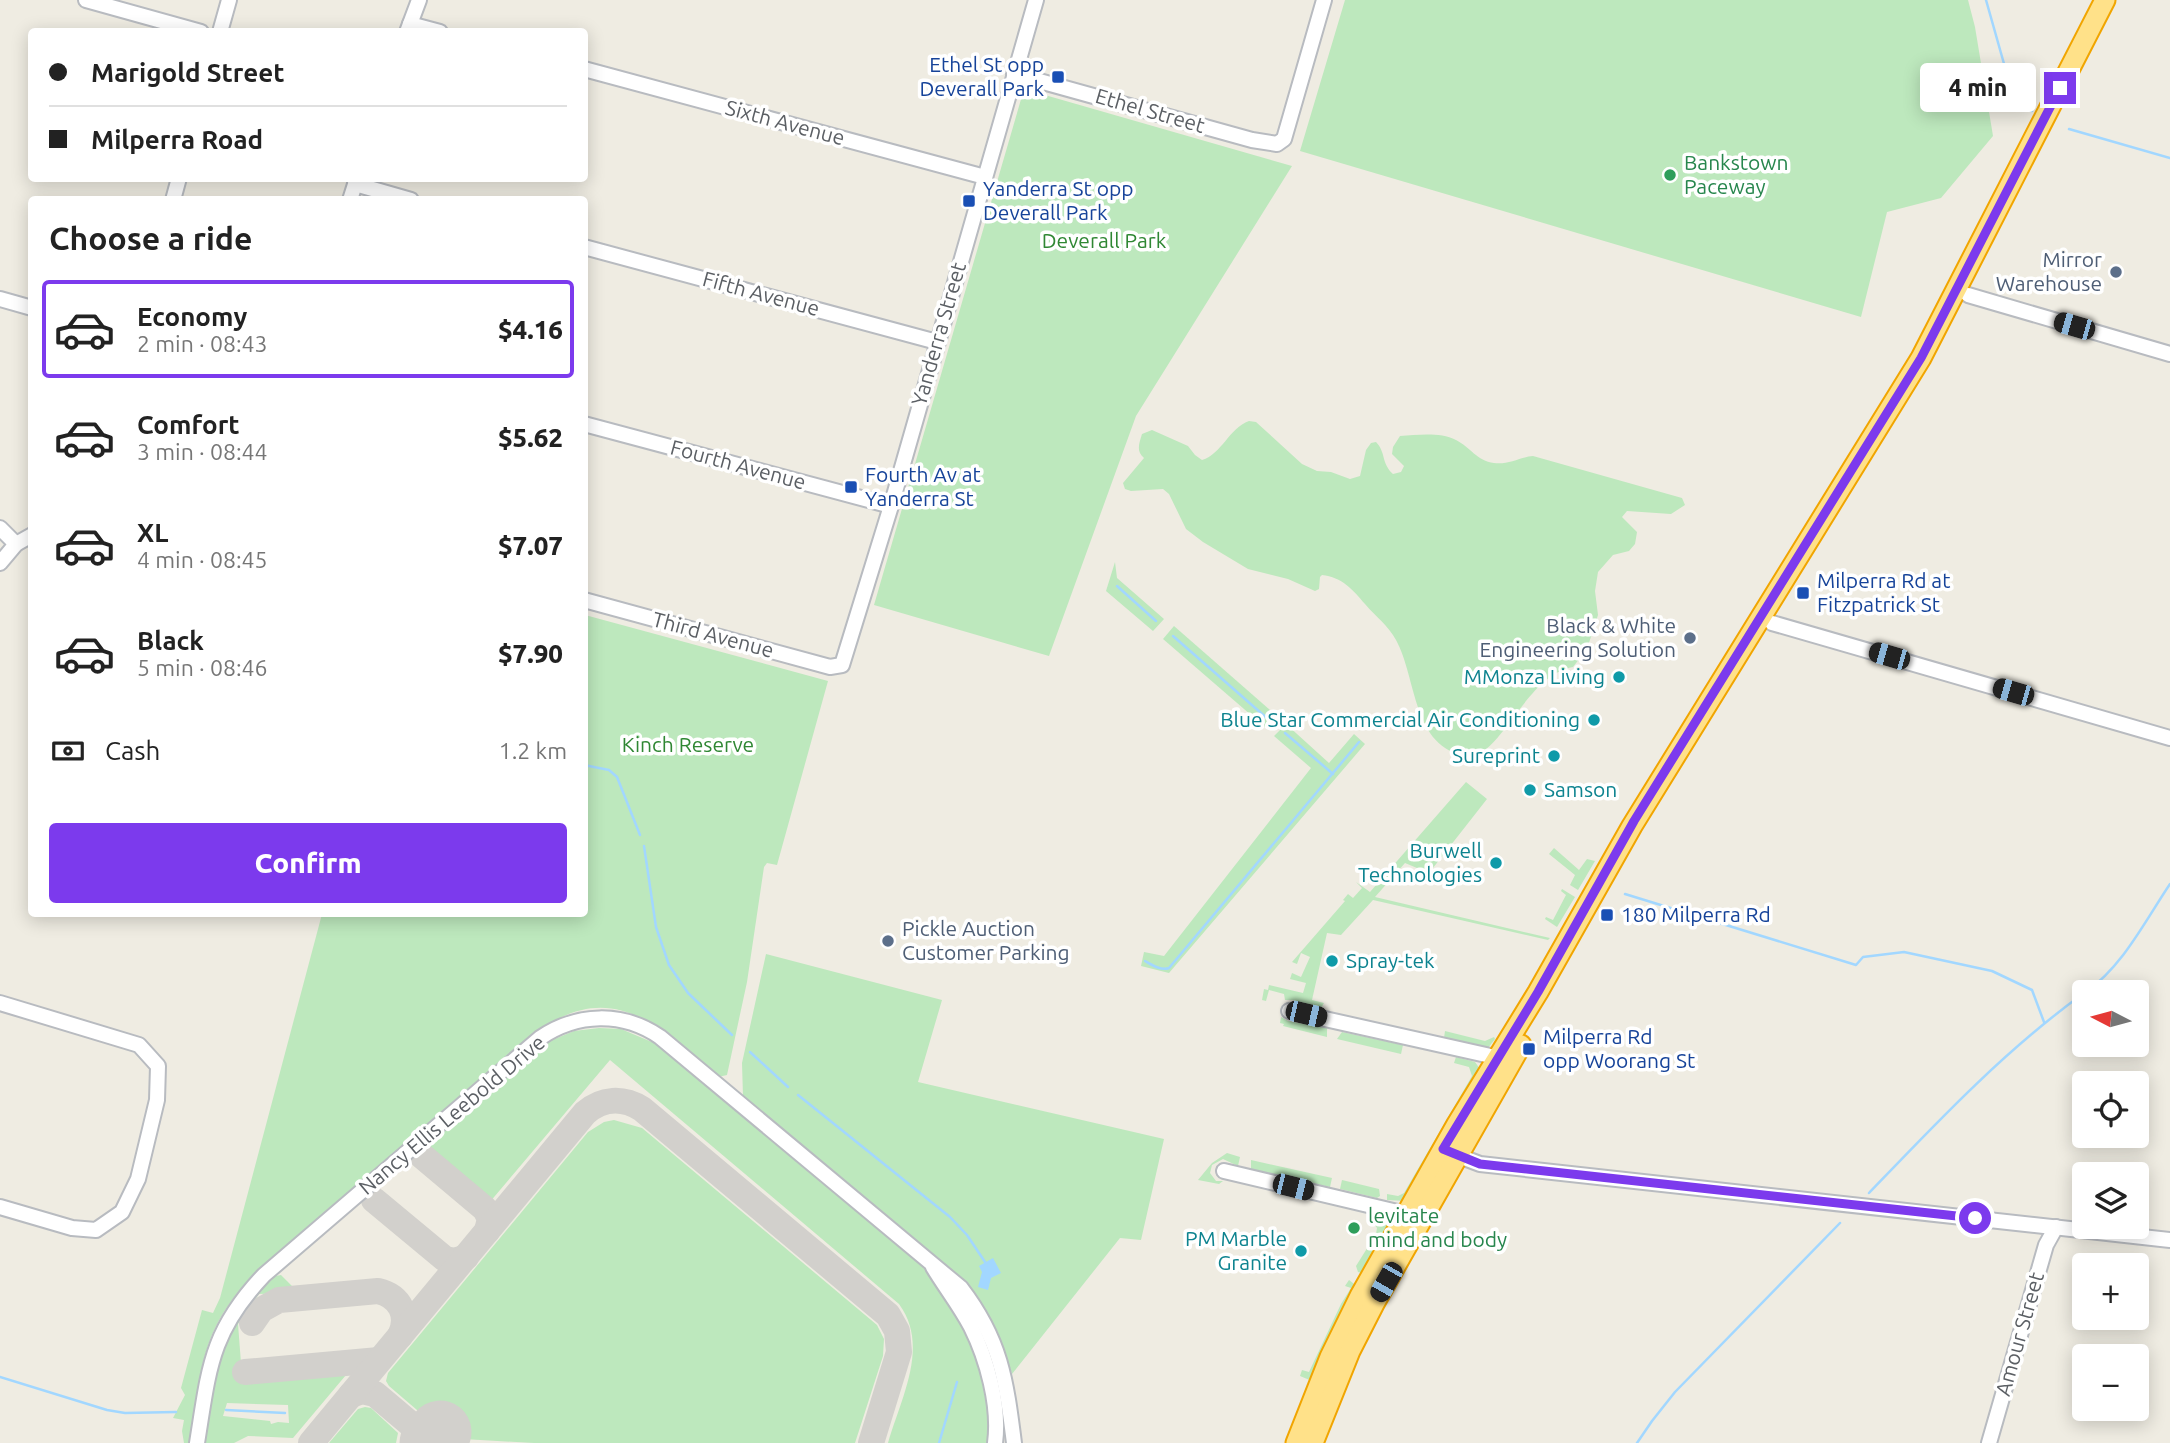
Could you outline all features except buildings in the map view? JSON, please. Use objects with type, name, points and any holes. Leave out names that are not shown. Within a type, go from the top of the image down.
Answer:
[{"type":"highway","points":[[1506,1059],[1634,821],[1921,358],[2105,0]]},
{"type":"highway","points":[[1312,1443],[1350,1351],[1451,1153],[1651,819],[1938,352],[2119,0]]},
{"type":"highway","points":[[1296,1443],[1340,1333],[1406,1214],[1451,1153]]},
{"type":"street","points":[[86,0],[187,28]]},
{"type":"street","points":[[221,28],[229,0]]},
{"type":"street","points":[[409,28],[419,0]]},
{"type":"street","name":"Yanderra Street","points":[[841,666],[891,506],[1035,0]]},
{"type":"street","name":"Ethel Street","points":[[1014,74],[1268,144],[1278,144],[1284,139],[1324,0]]},
{"type":"street","name":"Sixth Avenue","points":[[588,70],[985,177]]},
{"type":"street","points":[[359,182],[399,196]]},
{"type":"street","name":"Fifth Avenue","points":[[588,248],[937,342]]},
{"type":"street","points":[[1968,295],[2170,354]]},
{"type":"street","points":[[0,299],[28,307]]},
{"type":"street","name":"Fourth Avenue","points":[[588,425],[891,506]]},
{"type":"street","points":[[0,527],[16,544]]},
{"type":"street","points":[[0,563],[16,544],[28,537]]},
{"type":"street","name":"Third Avenue","points":[[588,601],[830,667],[841,666]]},
{"type":"street","points":[[1772,623],[2170,737]]},
{"type":"street","points":[[0,1003],[139,1045],[158,1066],[157,1100],[138,1179],[122,1212],[96,1230],[72,1228],[0,1207]]},
{"type":"street","points":[[1289,1011],[1506,1059]]},
{"type":"street","name":"Nancy Ellis Leebold Drive","points":[[197,1443],[212,1357],[230,1318],[264,1275],[534,1043],[569,1022],[591,1019],[616,1019],[650,1030],[961,1287],[980,1314],[993,1340],[1007,1384],[1014,1443]]},
{"type":"street","points":[[1451,1153],[1480,1164],[2170,1240]]},
{"type":"street","points":[[1224,1171],[1406,1214]]},
{"type":"street","name":"Amour Street","points":[[1989,1443],[2046,1245],[2056,1227]]},
{"type":"street","name":"Nancy Ellis Leebold Drive","points":[[932,1265],[971,1326],[979,1345],[993,1403],[995,1443]]},
{"type":"green space","name":"Bankstown Paceway","points":[[1345,0],[1968,0],[1993,136],[1941,198],[1887,212],[1861,317],[1300,151]]},
{"type":"green space","name":"Deverall Park","points":[[1024,89],[1292,166],[1136,416],[1049,656],[874,605]]},
{"type":"green space","points":[[1256,422],[1302,464],[1317,471],[1331,472],[1350,479],[1360,476],[1366,450],[1371,443],[1376,442],[1379,446],[1393,474],[1401,472],[1404,466],[1392,454],[1400,436],[1436,435],[1456,440],[1488,462],[1504,463],[1533,456],[1682,498],[1685,505],[1671,514],[1627,511],[1622,517],[1637,532],[1635,544],[1629,551],[1613,555],[1598,572],[1595,591],[1598,615],[1587,649],[1573,667],[1556,673],[1541,684],[1491,745],[1479,754],[1467,756],[1449,750],[1436,740],[1426,726],[1396,640],[1386,625],[1346,585],[1335,578],[1322,575],[1319,589],[1315,591],[1288,579],[1248,569],[1186,529],[1169,494],[1163,489],[1125,489],[1123,483],[1144,458],[1139,450],[1142,434],[1152,430],[1188,446],[1202,460],[1215,452],[1242,424]]},
{"type":"green space","points":[[1115,562],[1117,578],[1164,619],[1153,631],[1106,591]]},
{"type":"green space","name":"Kinch Reserve","points":[[588,616],[828,681],[777,865],[767,863],[764,867],[747,982],[727,1075],[718,1077],[658,1028],[617,1010],[595,1008],[570,1013],[544,1027],[245,1284],[218,1322],[210,1340],[200,1378],[190,1443],[184,1443],[184,1420],[173,1418],[185,1395],[181,1388],[202,1310],[213,1313],[220,1298],[321,917],[588,917]]},
{"type":"green space","points":[[1174,626],[1277,716],[1266,728],[1163,639]]},
{"type":"green space","points":[[1286,724],[1329,763],[1354,734],[1365,744],[1169,973],[1141,966],[1144,952],[1164,956],[1311,768],[1274,736]]},
{"type":"green space","points":[[1466,782],[1487,799],[1429,873],[1405,863],[1375,897],[1550,938],[1548,940],[1373,900],[1341,935],[1327,933],[1312,1000],[1324,1003],[1320,1010],[1293,1000],[1285,1000],[1284,994],[1269,990],[1266,1001],[1262,1000],[1264,989],[1268,990],[1269,985],[1303,993],[1306,983],[1290,979],[1292,973],[1301,977],[1310,957],[1301,953],[1297,964],[1292,962],[1345,901],[1343,900],[1348,894],[1353,898],[1362,888],[1356,882],[1370,892]]},
{"type":"green space","points":[[1554,848],[1579,870],[1587,859],[1595,861],[1578,890],[1570,885],[1575,875],[1549,854]]},
{"type":"green space","points":[[1562,889],[1575,897],[1557,927],[1545,919],[1546,917],[1553,920],[1566,895]]},
{"type":"green space","points":[[766,954],[942,1000],[918,1082],[1164,1139],[1141,1240],[1120,1238],[1012,1374],[1002,1343],[986,1312],[955,1275],[743,1097],[742,1063]]},
{"type":"green space","points":[[1281,1017],[1288,1021],[1327,1028],[1327,1037],[1283,1026],[1284,1024],[1280,1023]]},
{"type":"green space","points":[[621,1029],[659,1045],[917,1260],[960,1321],[982,1370],[990,1419],[988,1443],[888,1443],[913,1355],[908,1320],[899,1304],[610,1060],[489,1203],[483,1202],[420,1148],[545,1043],[574,1031]]},
{"type":"green space","points":[[1445,1031],[1485,1041],[1494,1037],[1495,1039],[1488,1048],[1444,1038]]},
{"type":"green space","points":[[1342,1032],[1403,1045],[1401,1054],[1337,1039]]},
{"type":"green space","points":[[1456,1057],[1475,1062],[1480,1069],[1406,1201],[1387,1200],[1387,1194],[1398,1196],[1404,1193],[1472,1076],[1469,1067],[1454,1063]]},
{"type":"green space","points":[[614,1120],[642,1128],[877,1325],[884,1339],[883,1356],[855,1443],[534,1443],[463,1439],[465,1435],[434,1407],[424,1416],[389,1386],[386,1381],[388,1373],[588,1132],[604,1122]]},
{"type":"green space","points":[[1227,1153],[1240,1157],[1238,1166],[1223,1159],[1212,1165],[1210,1173],[1216,1181],[1223,1181],[1219,1184],[1198,1180],[1212,1163]]},
{"type":"green space","points":[[1251,1160],[1332,1178],[1330,1187],[1251,1169]]},
{"type":"green space","points":[[1342,1180],[1379,1189],[1380,1196],[1377,1198],[1340,1189]]},
{"type":"green space","points":[[1377,1214],[1389,1218],[1392,1225],[1365,1274],[1358,1272],[1356,1266],[1376,1234],[1377,1228],[1373,1222]]},
{"type":"green space","points":[[281,1275],[293,1287],[286,1293],[259,1294],[238,1324],[242,1376],[345,1369],[346,1375],[293,1438],[248,1436],[234,1443],[203,1443],[213,1383],[224,1345],[243,1309],[264,1284]],"holes":[[[227,1403],[288,1405],[289,1423],[271,1424],[270,1421],[223,1416]]]},
{"type":"green space","points":[[1349,1280],[1358,1287],[1312,1381],[1300,1376],[1302,1370],[1309,1372],[1351,1288],[1345,1286]]},
{"type":"green space","points":[[371,1408],[398,1433],[396,1443],[329,1443],[358,1409]]},
{"type":"water","points":[[993,1258],[1001,1273],[991,1278],[988,1290],[978,1287],[982,1272],[979,1266]]},
{"type":"waterway","points":[[1986,0],[2018,105]]},
{"type":"waterway","points":[[2023,107],[2032,111]]},
{"type":"waterway","points":[[2069,129],[2170,158]]},
{"type":"waterway","points":[[1117,586],[1156,621]]},
{"type":"waterway","points":[[1173,636],[1269,720]]},
{"type":"waterway","points":[[1285,733],[1333,774]]},
{"type":"waterway","points":[[1145,961],[1160,968],[1169,968],[1359,742]]},
{"type":"waterway","points":[[588,766],[609,770],[617,777],[640,835]]},
{"type":"waterway","points":[[644,846],[656,927],[669,965],[688,993],[732,1035]]},
{"type":"waterway","points":[[2100,980],[2122,956],[2170,884]]},
{"type":"waterway","points":[[1625,894],[1856,965],[1863,957],[1904,952],[1992,971],[2032,990],[2044,1022]]},
{"type":"waterway","points":[[1869,1193],[1999,1063],[2072,1002]]},
{"type":"waterway","points":[[750,1052],[788,1087]]},
{"type":"waterway","points":[[798,1095],[950,1217],[967,1235],[987,1265]]},
{"type":"waterway","points":[[1637,1443],[1675,1392],[1840,1223]]},
{"type":"waterway","points":[[0,1377],[107,1410],[125,1413],[176,1412]]},
{"type":"waterway","points":[[939,1443],[957,1382]]},
{"type":"waterway","points":[[226,1410],[285,1413]]},
{"type":"taxiway","points":[[311,1443],[585,1113],[598,1104],[613,1101],[627,1102],[642,1109],[888,1315],[897,1331],[899,1352],[871,1443]]},
{"type":"taxiway","points":[[422,1156],[485,1209],[490,1219],[487,1231]]},
{"type":"taxiway","points":[[374,1200],[445,1259],[455,1261],[466,1257]]},
{"type":"taxiway","points":[[252,1323],[261,1310],[279,1300],[378,1291],[392,1297],[401,1308],[404,1321],[400,1336]]},
{"type":"taxiway","points":[[245,1372],[379,1360]]},
{"type":"taxiway","points":[[351,1395],[362,1391],[375,1394],[433,1443]]},
{"type":"runway","points":[[431,1443],[440,1432]]},
{"type":"place","name":"Ethel St opp Deverall Park","points":[[1058,77]]},
{"type":"place","name":"Bankstown Paceway","points":[[1670,175]]},
{"type":"place","name":"Yanderra St opp Deverall Park","points":[[969,201]]},
{"type":"place","name":"Mirror Warehouse","points":[[2116,272]]},
{"type":"place","name":"Fourth Av at Yanderra St","points":[[851,487]]},
{"type":"place","name":"Milperra Rd at Fitzpatrick St","points":[[1803,593]]},
{"type":"place","name":"Black & White Engineering Solution","points":[[1690,638]]},
{"type":"place","name":"MMonza Living","points":[[1619,677]]},
{"type":"place","name":"Blue Star Commercial Air Conditioning","points":[[1594,720]]},
{"type":"place","name":"Sureprint","points":[[1554,756]]},
{"type":"place","name":"Samson","points":[[1530,790]]},
{"type":"place","name":"Burwell Technologies","points":[[1496,863]]},
{"type":"place","name":"180 Milperra Rd","points":[[1607,915]]},
{"type":"place","name":"Pickle Auction Customer Parking","points":[[888,941]]},
{"type":"place","name":"Spray-tek","points":[[1332,961]]},
{"type":"place","name":"Milperra Rd opp Woorang St","points":[[1529,1049]]},
{"type":"place","name":"levitate mind and body","points":[[1354,1228]]},
{"type":"place","name":"PM Marble Granite","points":[[1301,1251]]},
{"type":"route","points":[[1975,1218],[1480,1164],[1443,1149],[1538,992],[1634,821],[1921,358],[2060,88]]}]
